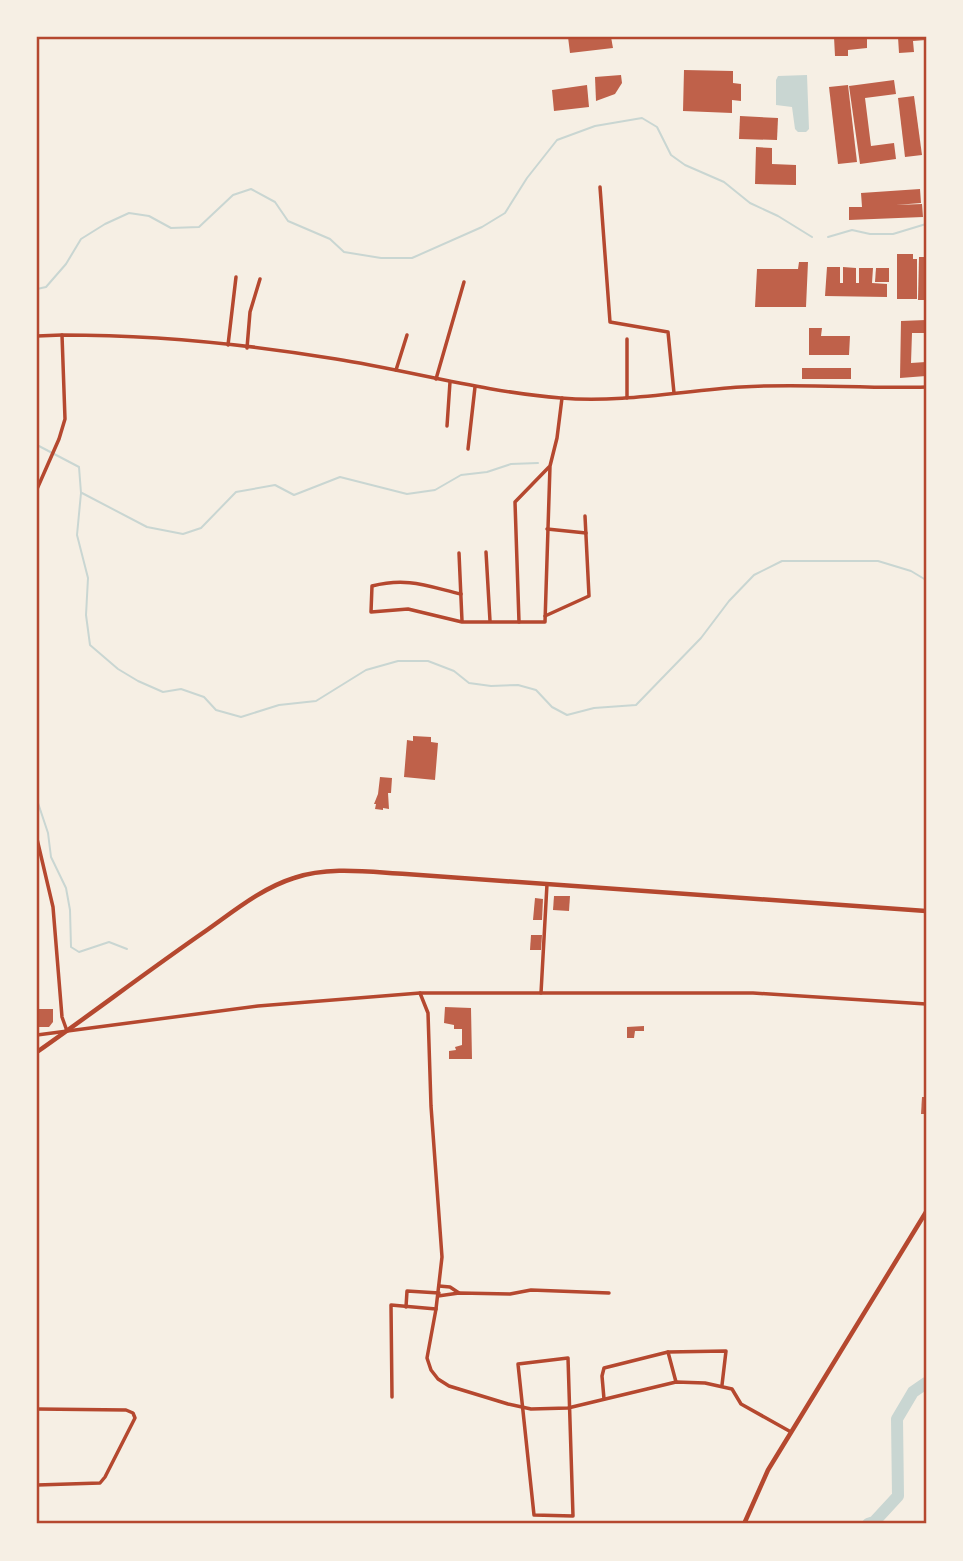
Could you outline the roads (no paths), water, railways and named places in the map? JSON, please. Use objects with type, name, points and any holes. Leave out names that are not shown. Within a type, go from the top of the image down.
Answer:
[{"type":"main road","points":[[37,1052],[231,913],[294,877],[345,871],[926,911]]},
{"type":"main road","points":[[744,1524],[764,1478],[926,1212]]},
{"type":"street","points":[[600,187],[610,322],[668,332],[674,393]]},
{"type":"street","points":[[228,345],[236,276]]},
{"type":"street","points":[[247,348],[250,312],[260,279]]},
{"type":"street","points":[[436,379],[464,282]]},
{"type":"street","points":[[38,487],[59,439],[66,407],[62,335]]},
{"type":"street","points":[[37,336],[129,335],[228,345],[337,359],[475,387],[562,398],[626,398],[743,387],[926,387]]},
{"type":"street","points":[[396,370],[407,335]]},
{"type":"street","points":[[626,398],[627,339]]},
{"type":"street","points":[[447,426],[450,382]]},
{"type":"street","points":[[468,449],[475,387]]},
{"type":"street","points":[[461,594],[406,581],[387,582],[372,586],[371,612],[412,610],[462,622],[545,622],[550,466],[558,438],[562,398]]},
{"type":"street","points":[[519,622],[515,502],[550,466]]},
{"type":"street","points":[[545,616],[589,596],[585,516]]},
{"type":"street","points":[[547,529],[586,533]]},
{"type":"street","points":[[486,552],[490,621]]},
{"type":"street","points":[[459,553],[462,622]]},
{"type":"street","points":[[37,839],[52,900],[62,1017],[67,1031]]},
{"type":"street","points":[[541,993],[547,884]]},
{"type":"street","points":[[420,993],[428,1013],[431,1106],[442,1257],[427,1358],[436,1377],[449,1386],[522,1408],[568,1408],[676,1382],[722,1385],[733,1390],[741,1404],[791,1432]]},
{"type":"street","points":[[37,1035],[258,1006],[420,993],[752,993],[926,1004]]},
{"type":"street","points":[[439,1286],[450,1287],[459,1293]]},
{"type":"street","points":[[406,1307],[407,1291],[438,1294],[506,1294],[531,1290],[608,1293]]},
{"type":"street","points":[[392,1397],[391,1305],[394,1303],[406,1307],[436,1309]]},
{"type":"street","points":[[604,1399],[604,1368],[668,1352],[726,1352],[722,1385]]},
{"type":"street","points":[[668,1352],[676,1382]]},
{"type":"street","points":[[568,1358],[573,1516],[534,1515],[522,1408],[518,1364],[568,1358]]},
{"type":"street","points":[[37,1409],[126,1410],[133,1413],[135,1418],[101,1482],[37,1485]]},
{"type":"waterway","points":[[37,289],[46,287],[66,264],[81,239],[105,224],[129,213],[149,216],[171,228],[199,227],[233,195],[251,189],[275,202],[288,221],[330,239],[344,252],[381,258],[412,258],[482,227],[505,213],[527,178],[557,140],[595,126],[642,118],[657,127],[671,155],[685,165],[724,182],[750,203],[812,237]]},
{"type":"waterway","points":[[828,237],[852,230],[870,234],[893,234],[926,224]]},
{"type":"waterway","points":[[37,445],[79,467],[81,493],[77,535],[88,578],[86,615],[90,645],[118,669],[138,681],[163,692],[181,689],[204,697],[216,710],[241,717],[279,705],[316,701],[366,670],[398,661],[428,661],[454,671],[469,683],[491,686],[518,685],[536,690],[552,707],[567,715],[594,708],[636,705],[701,638],[729,601],[754,575],[782,561],[878,561],[911,571],[926,580]]},
{"type":"waterway","points":[[82,493],[147,527],[183,534],[201,528],[236,492],[275,485],[294,495],[340,477],[407,494],[435,490],[461,475],[487,472],[511,464],[538,463]]},
{"type":"waterway","points":[[37,800],[48,833],[51,857],[66,888],[70,910],[71,947],[79,952],[109,942],[127,949]]},
{"type":"waterway","points":[[868,1524],[874,1522],[898,1496],[897,1419],[913,1392],[926,1383]]}]
